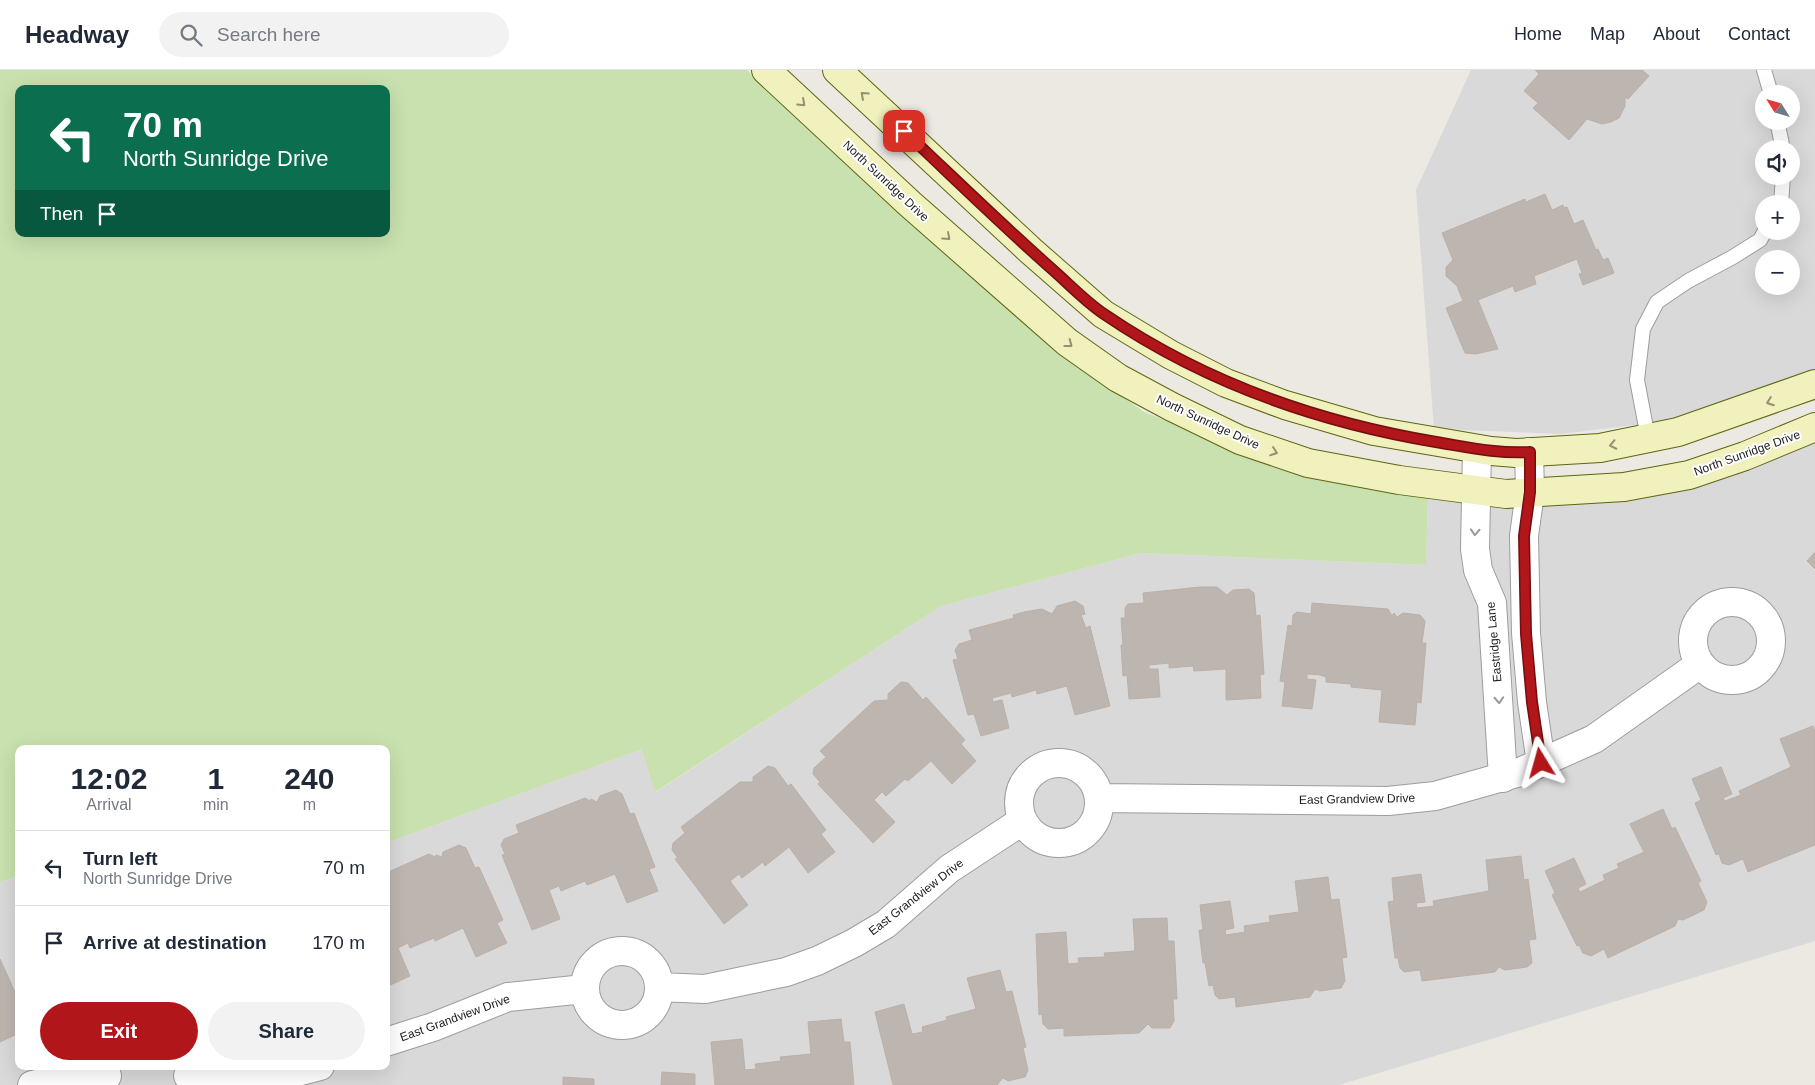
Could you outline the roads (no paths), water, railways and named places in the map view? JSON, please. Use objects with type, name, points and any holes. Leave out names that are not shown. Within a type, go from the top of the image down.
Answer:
[{"type":"street","name":"North Sunridge Drive","points":[[766,70],[1007,292],[1067,342],[1118,378],[1240,440],[1308,463],[1399,480],[1506,494],[1624,487],[1689,475],[1746,456],[1815,427]]},
{"type":"street","points":[[837,70],[1032,251],[1103,314],[1163,350],[1226,383],[1286,405],[1374,431],[1477,449],[1530,452],[1600,448],[1678,432],[1730,416],[1815,384]]},
{"type":"street","name":"Eastridge Lane","points":[[1477,449],[1475,549],[1478,570],[1492,603],[1503,778]]},
{"type":"street","points":[[1530,452],[1530,492],[1524,536],[1526,634],[1532,702],[1541,763]]},
{"type":"street","name":"East Grandview Drive","points":[[1099,798],[1388,801],[1435,796],[1503,778],[1594,739],[1700,664]]},
{"type":"street","points":[[1061,763],[1075,766],[1086,773],[1095,785],[1099,798],[1094,822],[1086,832],[1070,841],[1051,843],[1040,838],[1030,831],[1022,821],[1019,807],[1022,787],[1034,770],[1047,764],[1061,763]]},
{"type":"street","name":"East Grandview Drive","points":[[660,987],[705,989],[786,972],[817,961],[854,943],[886,924],[949,869],[1022,821]]},
{"type":"street","points":[[621,950],[643,957],[658,976],[660,987],[658,999],[649,1014],[634,1024],[622,1026],[611,1024],[592,1011],[586,1000],[584,988],[586,977],[599,958],[621,950]]},
{"type":"street","name":"East Grandview Drive","points":[[390,1041],[508,997],[584,988]]},
{"type":"street","points":[[187,1076],[213,1075],[233,1079],[260,1079],[302,1070]]},
{"type":"street","points":[[32,1085],[74,1075],[108,1076]]},
{"type":"lane","points":[[1764,70],[1768,85]]},
{"type":"lane","points":[[1648,438],[1637,380],[1643,329],[1657,302],[1688,281],[1734,258],[1760,240]]}]
